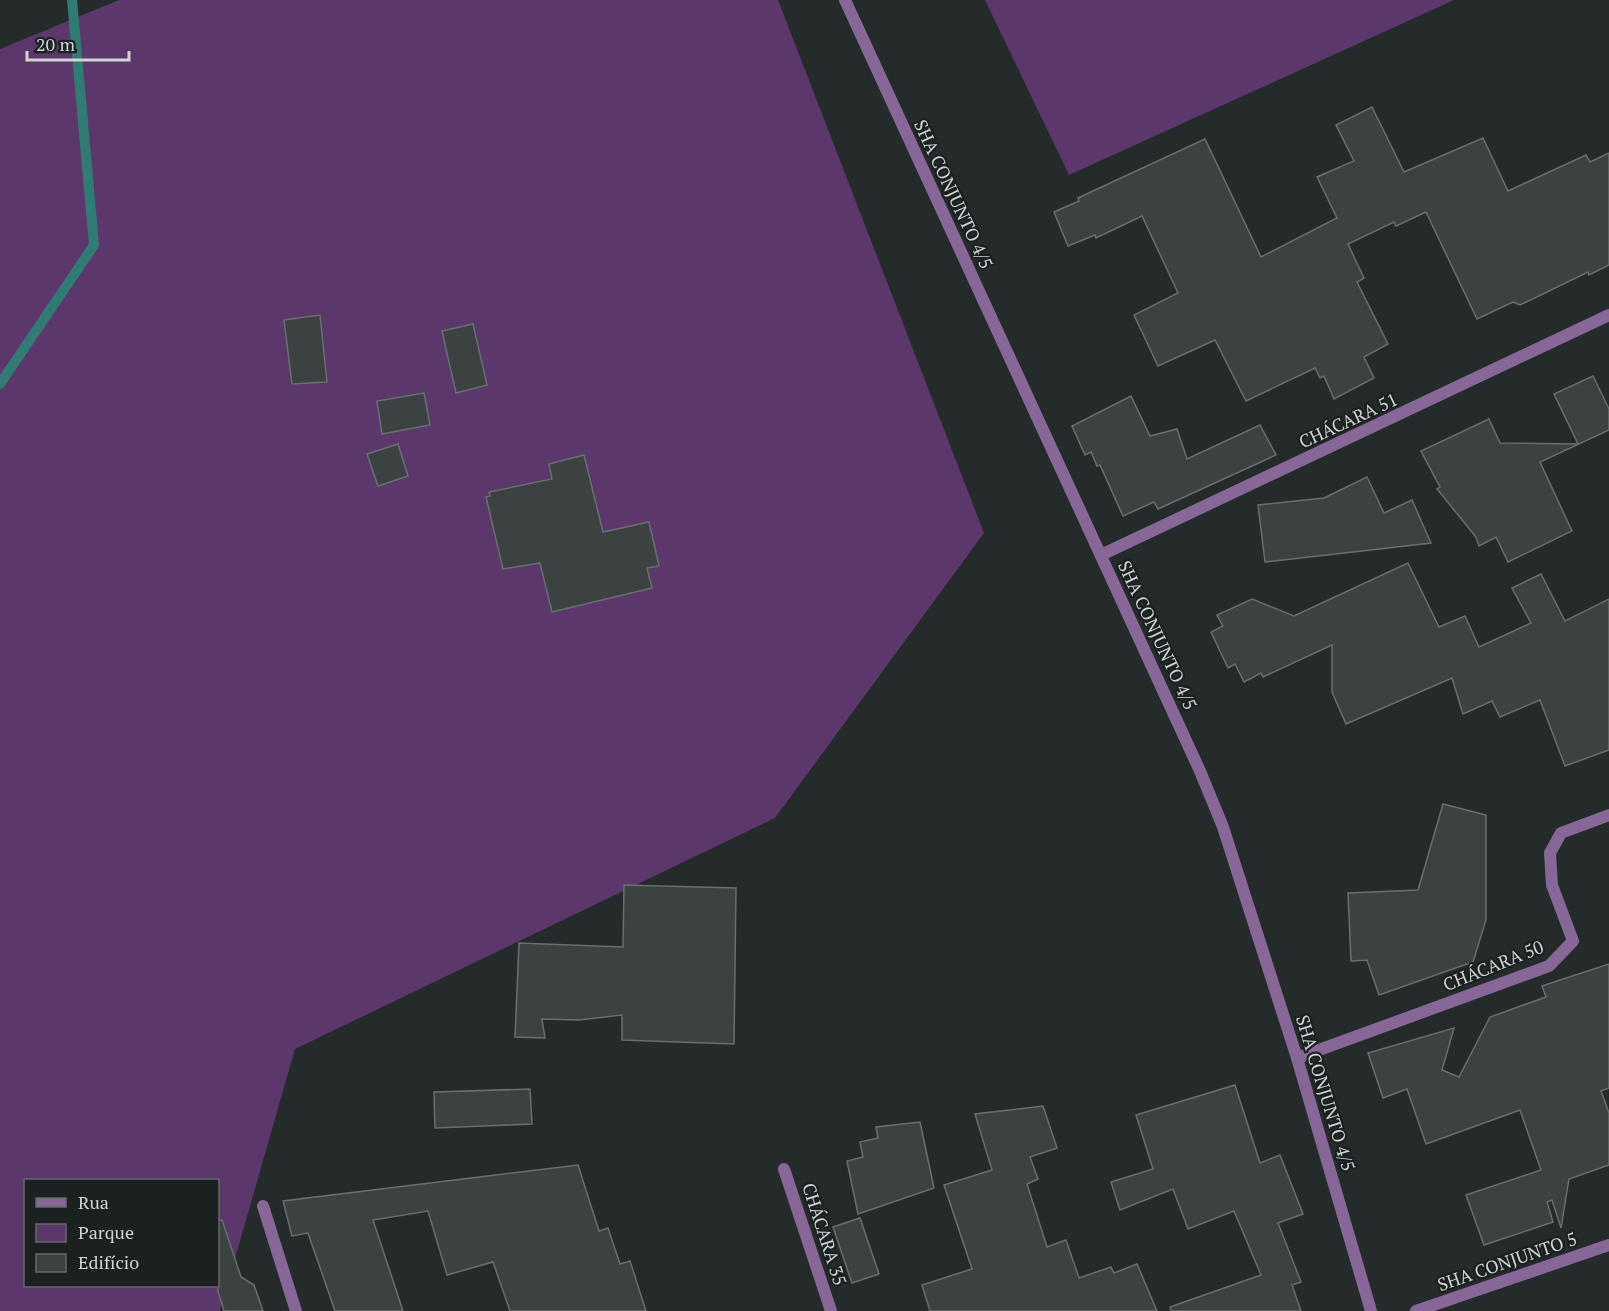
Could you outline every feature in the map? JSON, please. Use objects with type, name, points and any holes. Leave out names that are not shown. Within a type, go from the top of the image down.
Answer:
[{"type":"street","name":"SHA CONJUNTO 4/5","points":[[845,0],[1101,555],[1223,827],[1297,1058],[1371,1311]]},
{"type":"street","name":"CHÁCARA 51","points":[[1101,555],[1609,315]]},
{"type":"street","name":"CHÁCARA 50","points":[[1297,1058],[1549,966],[1573,941],[1552,885],[1550,853],[1561,833],[1609,815]]},
{"type":"street","name":"CHÁCARA 35","points":[[784,1168],[831,1311]]},
{"type":"street","points":[[263,1206],[296,1311]]},
{"type":"street","name":"SHA CONJUNTO 5","points":[[1416,1311],[1609,1245]]},
{"type":"green space","points":[[119,0],[778,0],[984,533],[775,818],[295,1049],[220,1311],[0,1311],[0,49]]},
{"type":"green space","points":[[985,0],[1454,0],[1069,175]]},
{"type":"building","points":[[1372,107],[1404,172],[1483,138],[1508,191],[1586,155],[1590,162],[1609,153],[1609,265],[1589,275],[1588,272],[1520,305],[1513,302],[1477,319],[1426,212],[1396,226],[1394,222],[1348,244],[1364,278],[1357,282],[1388,344],[1364,357],[1374,378],[1334,399],[1324,376],[1320,378],[1315,368],[1246,401],[1215,340],[1158,366],[1134,315],[1178,293],[1142,216],[1096,238],[1095,235],[1068,246],[1054,212],[1079,201],[1078,198],[1205,139],[1261,257],[1337,218],[1317,177],[1354,161],[1336,125]]},
{"type":"building","points":[[320,315],[327,382],[292,384],[284,320]]},
{"type":"building","points":[[473,324],[487,385],[456,393],[442,331]]},
{"type":"building","points":[[1593,376],[1609,409],[1609,430],[1540,462],[1572,531],[1508,562],[1496,537],[1479,546],[1476,537],[1437,489],[1440,487],[1421,451],[1489,419],[1500,443],[1578,444],[1554,394]]},
{"type":"building","points":[[424,393],[430,425],[382,434],[377,401]]},
{"type":"building","points":[[1131,396],[1150,436],[1177,429],[1187,459],[1260,425],[1276,455],[1158,509],[1154,502],[1123,516],[1100,465],[1097,466],[1091,452],[1085,455],[1072,426]]},
{"type":"building","points":[[398,444],[408,476],[378,486],[367,454]]},
{"type":"building","points":[[584,455],[603,532],[649,522],[659,566],[647,568],[652,588],[552,612],[540,563],[503,569],[486,497],[490,496],[489,492],[552,479],[549,464]]},
{"type":"building","points":[[1367,477],[1384,513],[1412,500],[1431,543],[1265,562],[1258,505],[1324,498]]},
{"type":"building","points":[[1408,563],[1439,627],[1465,616],[1479,647],[1531,623],[1512,588],[1541,574],[1565,621],[1609,599],[1609,750],[1565,766],[1540,700],[1500,717],[1492,701],[1463,714],[1452,678],[1346,724],[1332,692],[1332,645],[1263,677],[1261,673],[1244,682],[1235,664],[1228,668],[1211,632],[1223,626],[1217,615],[1252,599],[1294,616]]},
{"type":"building","points":[[1443,804],[1486,815],[1486,920],[1473,962],[1379,995],[1367,960],[1351,961],[1348,893],[1418,890]]},
{"type":"building","points":[[624,885],[736,888],[734,1044],[622,1040],[622,1015],[579,1020],[542,1019],[545,1038],[515,1037],[519,943],[623,947]]},
{"type":"building","points":[[1609,964],[1609,1088],[1601,1091],[1609,1113],[1609,1165],[1569,1179],[1561,1228],[1552,1200],[1547,1202],[1553,1222],[1484,1245],[1466,1195],[1541,1170],[1520,1110],[1426,1144],[1407,1089],[1383,1098],[1368,1053],[1454,1028],[1442,1070],[1459,1077],[1490,1017],[1546,997],[1542,986]]},
{"type":"building","points":[[1235,1085],[1260,1163],[1280,1155],[1303,1214],[1278,1223],[1301,1282],[1292,1285],[1301,1311],[1171,1311],[1170,1307],[1261,1275],[1234,1211],[1188,1229],[1173,1189],[1120,1210],[1111,1182],[1153,1169],[1136,1115]]},
{"type":"building","points":[[530,1089],[532,1124],[435,1128],[434,1092]]},
{"type":"building","points":[[1043,1106],[1057,1148],[1030,1157],[1038,1179],[1027,1184],[1047,1247],[1066,1240],[1079,1278],[1111,1267],[1114,1273],[1137,1264],[1157,1311],[930,1311],[922,1285],[972,1269],[944,1185],[992,1170],[975,1114]]},
{"type":"building","points":[[920,1122],[934,1188],[858,1214],[847,1161],[863,1157],[860,1142],[878,1138],[876,1127]]},
{"type":"building","points":[[578,1165],[599,1231],[608,1228],[620,1264],[630,1261],[646,1311],[510,1311],[493,1262],[447,1275],[428,1211],[373,1220],[403,1311],[335,1311],[308,1233],[292,1236],[283,1201]]},
{"type":"building","points":[[860,1218],[879,1274],[852,1283],[833,1227]]},
{"type":"building","points":[[222,1220],[241,1277],[254,1285],[263,1311],[224,1311],[218,1291],[219,1221]]},
{"type":"waterway","points":[[0,384],[94,245],[72,0]]}]
